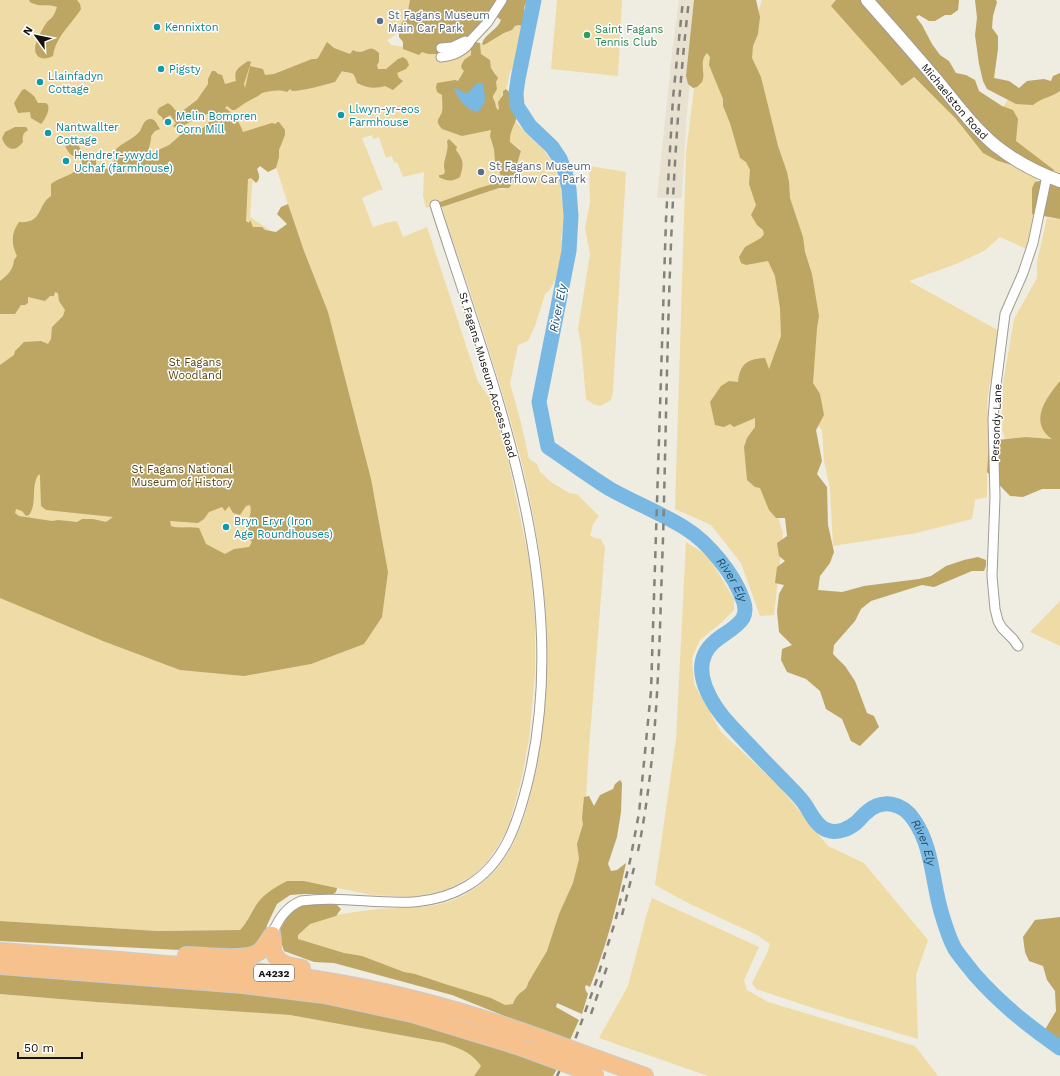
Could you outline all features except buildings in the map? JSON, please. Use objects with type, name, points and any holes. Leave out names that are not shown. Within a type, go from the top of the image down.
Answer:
[{"type":"highway","points":[[0,948],[66,949],[248,957],[263,948],[272,935]]},
{"type":"highway","points":[[272,935],[275,955],[278,960],[283,963],[295,967],[332,973],[397,988],[444,1002],[488,1020]]},
{"type":"highway","name":"A4232","points":[[0,951],[250,970],[311,978],[369,988],[413,998],[488,1020],[541,1038],[599,1070]]},
{"type":"highway","name":"A4232","points":[[0,966],[229,984],[317,994],[358,1001],[412,1014],[599,1070],[645,1076]]},
{"type":"street","points":[[441,53],[450,56],[469,44],[487,23],[502,0]]},
{"type":"street","name":"Michaelston Road","points":[[867,0],[965,114],[990,140],[1006,153],[1047,176],[1060,181]]},
{"type":"street","name":"Persondy Lane","points":[[1018,646],[1002,628],[998,621],[995,609],[992,576],[995,497],[993,419],[1005,314],[1023,273],[1033,243],[1047,176]]},
{"type":"street","name":"St Fagans Museum Access Road","points":[[272,935],[285,912],[294,904],[301,901],[354,900],[415,903],[447,896],[469,885],[497,859],[509,839],[520,812],[531,768],[538,722],[542,656],[541,617],[534,551],[519,480],[501,408],[435,205]]},
{"type":"shaded area","points":[[679,0],[698,0],[686,124],[682,198],[657,198],[672,53]]},
{"type":"green space","name":"St Fagans National Museum of History","points":[[0,0],[417,0],[400,32],[387,40],[391,45],[404,47],[441,44],[441,57],[469,47],[482,71],[508,181],[426,208],[423,196],[424,172],[403,177],[397,162],[394,163],[392,156],[386,158],[379,137],[373,139],[372,135],[362,138],[383,190],[379,190],[362,198],[373,227],[397,221],[403,237],[427,227],[478,382],[492,401],[507,455],[531,572],[535,623],[535,675],[529,739],[522,777],[508,828],[486,863],[471,877],[442,891],[412,897],[372,895],[304,881],[259,901],[240,930],[157,931],[0,921]],"holes":[[[254,158],[276,167],[293,220],[280,237],[250,217]]]},
{"type":"green space","points":[[29,0],[77,0],[80,4],[81,9],[57,42],[53,56],[41,58],[35,51],[35,46],[42,30],[47,22],[53,17],[57,7],[50,5],[37,5]]},
{"type":"green space","points":[[410,0],[527,0],[524,8],[525,14],[528,13],[533,21],[526,28],[519,25],[515,26],[512,30],[484,45],[482,44],[485,37],[497,27],[501,20],[497,17],[491,17],[474,35],[448,46],[439,54],[428,54],[422,52],[419,55],[403,49],[403,42],[399,37],[399,27],[407,16]]},
{"type":"green space","name":"Saint Fagans Tennis Club","points":[[557,0],[622,0],[618,76],[551,69]]},
{"type":"green space","points":[[694,0],[756,0],[760,17],[758,34],[753,46],[752,58],[761,77],[778,146],[787,172],[790,198],[803,237],[805,252],[812,274],[819,316],[813,383],[820,394],[824,415],[816,430],[822,461],[817,474],[827,487],[828,525],[834,552],[830,563],[820,576],[818,590],[842,592],[864,586],[919,579],[931,576],[946,566],[964,560],[978,557],[986,560],[984,571],[972,571],[934,587],[922,585],[871,601],[861,609],[855,621],[834,645],[833,654],[845,666],[855,681],[867,713],[874,716],[879,727],[860,746],[851,741],[842,719],[826,709],[820,691],[806,679],[787,672],[781,660],[782,649],[792,645],[779,632],[777,611],[779,594],[784,585],[775,583],[777,567],[785,561],[779,556],[777,543],[787,536],[785,518],[776,518],[769,510],[760,488],[755,487],[747,480],[744,447],[747,438],[755,427],[755,418],[734,427],[730,424],[724,427],[715,425],[710,402],[721,386],[729,381],[738,382],[743,367],[749,361],[765,358],[769,369],[781,336],[780,308],[775,276],[768,261],[746,265],[741,263],[739,257],[745,247],[761,238],[764,234],[763,230],[757,225],[751,215],[756,205],[749,184],[750,170],[746,162],[740,158],[730,123],[723,106],[723,99],[709,65],[710,57],[707,53],[703,60],[702,82],[697,87],[693,88],[688,84],[686,76]]},
{"type":"green space","points":[[705,0],[793,314],[757,447],[783,533],[774,615],[760,616],[741,563],[711,525],[675,509],[686,153]]},
{"type":"green space","points":[[762,0],[837,0],[903,86],[913,77],[956,119],[971,138],[998,161],[1019,167],[1037,178],[1035,215],[1029,250],[1000,237],[984,251],[956,264],[909,281],[1001,332],[994,357],[993,375],[990,382],[987,403],[989,441],[987,497],[975,500],[972,519],[916,533],[833,546],[830,489],[824,461],[822,430],[806,412],[743,56]]},
{"type":"green space","points":[[836,0],[959,0],[958,10],[951,15],[945,15],[935,21],[929,21],[919,15],[916,17],[932,44],[940,55],[949,61],[956,73],[966,75],[975,80],[979,91],[1002,106],[1013,110],[1018,119],[1016,141],[1054,170],[1054,175],[998,161],[983,153],[956,119],[914,77],[902,86],[831,6]]},
{"type":"green space","points":[[975,0],[996,0],[997,2],[993,16],[992,28],[998,36],[998,49],[994,78],[1009,81],[1019,88],[1027,81],[1044,79],[1051,81],[1053,76],[1060,73],[1060,91],[1033,105],[1016,104],[987,89],[983,81],[979,64],[975,35],[977,18]]},
{"type":"green space","points":[[519,25],[522,27],[522,50],[518,53],[518,65],[510,72],[506,89],[504,89],[498,110],[495,107],[493,98],[496,74],[491,68],[490,62],[481,54],[480,43],[484,45],[493,38]]},
{"type":"green space","name":"St Fagans Woodland","points":[[327,42],[334,48],[350,54],[353,50],[360,52],[371,48],[376,50],[379,53],[379,62],[377,65],[378,69],[386,69],[398,59],[403,57],[407,60],[409,65],[406,69],[397,73],[399,78],[403,81],[393,90],[385,86],[374,88],[361,85],[357,83],[352,73],[342,71],[335,82],[302,90],[292,91],[290,89],[287,92],[278,90],[262,93],[235,110],[232,110],[227,106],[225,108],[236,118],[243,132],[272,123],[276,124],[277,122],[279,122],[285,130],[285,135],[279,150],[276,168],[268,172],[260,166],[257,169],[259,180],[256,183],[251,178],[248,179],[246,221],[249,223],[250,220],[253,227],[262,227],[265,230],[276,232],[287,224],[277,214],[281,207],[288,204],[304,251],[328,312],[371,479],[388,572],[382,617],[364,644],[311,664],[244,676],[180,670],[103,641],[0,598],[0,365],[14,355],[15,351],[24,342],[41,341],[48,344],[51,339],[52,327],[63,316],[65,310],[59,301],[58,293],[55,292],[54,296],[50,296],[45,301],[28,297],[28,303],[21,305],[15,314],[0,314],[0,281],[10,272],[17,256],[13,243],[13,234],[16,226],[19,222],[27,222],[36,217],[43,204],[51,196],[51,184],[77,170],[80,166],[82,161],[69,153],[65,144],[75,140],[83,153],[96,159],[96,169],[104,170],[112,166],[115,158],[115,150],[138,134],[144,122],[149,119],[155,121],[160,129],[155,131],[151,136],[149,152],[152,153],[169,145],[184,132],[191,129],[203,128],[211,120],[215,111],[199,117],[177,129],[173,126],[176,123],[170,115],[163,120],[157,112],[159,108],[168,103],[175,110],[181,112],[197,100],[208,84],[208,79],[212,71],[222,75],[225,84],[236,81],[236,71],[248,61],[251,62],[244,84],[245,88],[250,66],[263,69],[265,75],[274,74],[318,58]],"holes":[[[39,474],[41,506],[46,510],[113,517],[106,522],[93,519],[82,519],[77,522],[58,520],[52,521],[19,516],[15,513],[16,509],[22,511],[26,516],[29,515],[32,510],[35,484]],[[250,505],[251,510],[247,533],[248,538],[252,542],[249,547],[234,549],[225,554],[206,544],[199,528],[171,526],[170,521],[198,523],[204,519],[209,512],[222,507],[225,511],[229,506],[233,513],[240,515],[246,506]]]},
{"type":"green space","points":[[472,43],[480,43],[481,54],[490,60],[491,68],[498,78],[496,82],[497,89],[493,96],[496,107],[498,110],[499,109],[498,102],[503,95],[503,91],[506,89],[510,93],[512,103],[511,108],[517,109],[517,118],[510,137],[510,142],[521,151],[516,167],[516,179],[509,188],[499,188],[442,207],[439,204],[440,202],[503,181],[495,162],[494,149],[490,136],[491,130],[462,136],[442,129],[438,124],[442,112],[442,95],[437,92],[437,83],[455,80],[458,81],[464,71],[461,66],[464,60],[471,55],[471,46]]},
{"type":"green space","points":[[1060,84],[1060,176],[1008,147],[991,125],[1011,95]]},
{"type":"green space","points":[[25,89],[34,96],[38,103],[46,103],[48,105],[47,115],[41,124],[31,118],[30,112],[18,113],[14,103],[22,90]]},
{"type":"green space","points":[[516,121],[542,148],[555,168],[559,180],[563,204],[561,240],[564,244],[560,264],[553,285],[545,294],[535,326],[528,341],[518,345],[510,383],[529,459],[537,464],[540,472],[551,482],[569,493],[577,494],[599,516],[593,524],[590,536],[601,539],[605,547],[584,828],[579,875],[551,949],[516,1010],[296,941],[298,931],[312,920],[323,916],[374,909],[433,905],[445,903],[469,892],[495,871],[505,858],[514,843],[526,812],[537,762],[544,711],[547,661],[541,562],[533,513],[509,415],[483,330],[442,207],[499,188],[504,189],[516,179],[516,167],[521,151],[510,142],[509,134]]},
{"type":"green space","points":[[15,127],[26,127],[28,130],[23,135],[23,142],[17,148],[11,149],[6,145],[2,138],[5,132]]},
{"type":"green space","points":[[449,139],[457,147],[456,150],[461,157],[463,166],[460,177],[455,180],[439,177],[439,175],[444,174],[445,171],[444,164],[448,145],[447,141]]},
{"type":"green space","points":[[589,166],[626,172],[613,391],[611,400],[600,406],[593,404],[586,399],[581,343],[578,329],[590,254],[585,228],[590,203]]},
{"type":"green space","points":[[1043,180],[1060,185],[1060,219],[1032,214],[1032,188],[1035,182]]},
{"type":"green space","points":[[1047,218],[1060,219],[1060,381],[1048,396],[1053,439],[1026,437],[1005,439],[1002,429],[1003,384],[1014,319],[1037,278],[1037,262]]},
{"type":"green space","points":[[1060,381],[1060,489],[1042,489],[1023,497],[1010,496],[987,472],[989,441],[1026,437],[1052,439],[1041,425],[1040,418],[1045,402]]},
{"type":"green space","points":[[686,542],[708,556],[734,599],[734,610],[700,640],[692,658],[694,684],[721,732],[779,786],[828,846],[864,863],[928,940],[916,975],[918,1039],[816,1009],[756,989],[752,983],[770,944],[757,935],[688,903],[655,885],[676,739]]},
{"type":"green space","points":[[1060,601],[1060,646],[1030,632]]},
{"type":"green space","points":[[620,780],[622,783],[621,812],[617,837],[608,864],[611,871],[617,870],[626,863],[615,911],[601,957],[590,987],[585,986],[588,994],[582,1014],[557,1003],[556,1007],[579,1020],[570,1040],[452,995],[334,963],[314,962],[284,951],[279,935],[281,928],[290,912],[303,904],[329,903],[337,905],[341,909],[336,916],[310,924],[298,935],[298,939],[344,953],[362,956],[404,972],[415,974],[491,998],[505,1005],[513,1004],[517,996],[527,987],[547,951],[559,914],[573,883],[579,859],[577,844],[583,824],[582,818],[584,797],[589,796],[594,806],[600,795],[613,789],[615,784]]},
{"type":"green space","points":[[287,881],[304,881],[337,888],[336,892],[333,894],[290,895],[277,904],[267,925],[265,935],[256,945],[241,953],[0,941],[0,921],[157,931],[240,930],[259,901],[272,890]]},
{"type":"green space","points":[[652,898],[759,947],[744,980],[747,990],[768,1002],[915,1046],[938,1076],[708,1076],[599,1038],[628,986]]},
{"type":"green space","points":[[1060,917],[1060,1047],[1043,1033],[1056,1011],[1055,991],[1047,980],[1043,966],[1029,961],[1025,952],[1023,937],[1035,920]]},
{"type":"green space","points":[[0,973],[255,993],[303,999],[404,1019],[474,1038],[557,1069],[553,1076],[474,1076],[481,1066],[477,1061],[464,1051],[444,1043],[290,1015],[0,994]]},
{"type":"green space","points":[[0,994],[290,1015],[444,1043],[469,1054],[481,1066],[474,1076],[0,1076]]},
{"type":"water","points":[[476,84],[483,84],[485,100],[483,106],[477,112],[469,109],[460,100],[454,89],[456,88],[467,94]]},
{"type":"waterway","name":"River Ely","points":[[534,0],[518,79],[516,93],[517,106],[530,126],[552,147],[560,159],[569,189],[571,216],[569,251],[539,402],[548,447],[610,489],[685,528],[694,534],[711,550],[727,569],[739,590],[745,606],[744,616],[740,622],[714,642],[706,652],[702,663],[702,674],[705,686],[710,697],[724,718],[797,795],[815,820],[823,828],[831,831],[847,829],[873,808],[886,804],[899,806],[909,814],[921,831],[929,855],[939,906],[948,934],[955,949],[975,975],[995,996],[1026,1023],[1060,1048]]},
{"type":"railway","points":[[557,1076],[576,1037],[596,982],[615,922],[630,861],[639,813],[651,691],[666,219],[673,98],[683,0]]},
{"type":"railway","points":[[638,851],[650,773],[657,695],[673,202],[682,67],[689,0]]},
{"type":"railway","points":[[622,915],[634,868]]},
{"type":"railway","points":[[591,1014],[609,961]]},
{"type":"place","name":"St Fagans Museum Main Car Park","points":[[380,21]]},
{"type":"place","name":"Kennixton","points":[[157,27]]},
{"type":"place","name":"Saint Fagans Tennis Club","points":[[587,35]]},
{"type":"place","name":"Pigsty","points":[[161,69]]},
{"type":"place","name":"Llainfadyn Cottage","points":[[40,82]]},
{"type":"place","name":"Llwyn-yr-eos Farmhouse","points":[[341,115]]},
{"type":"place","name":"Melin Bompren Corn Mill","points":[[168,122]]},
{"type":"place","name":"Nantwallter Cottage","points":[[48,133]]},
{"type":"place","name":"Hendre'r-ywydd Uchaf (farmhouse)","points":[[66,161]]},
{"type":"place","name":"St Fagans Museum Overflow Car Park","points":[[481,172]]},
{"type":"place","name":"Bryn Eryr (Iron Age Roundhouses)","points":[[226,527]]}]
